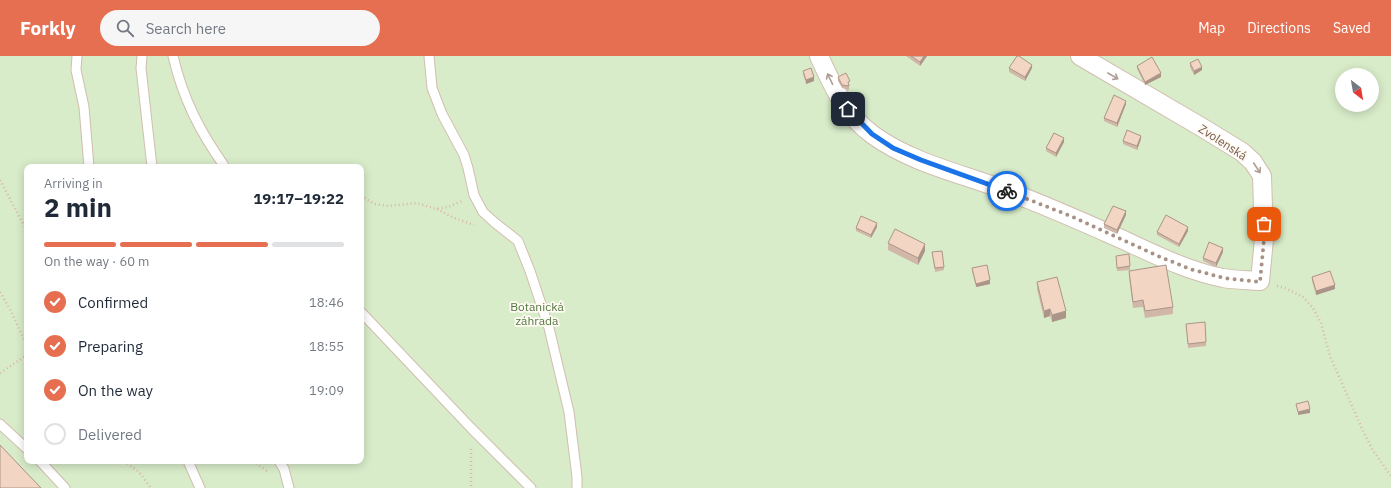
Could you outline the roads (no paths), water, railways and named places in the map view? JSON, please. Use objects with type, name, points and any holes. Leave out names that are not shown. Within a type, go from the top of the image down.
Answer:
[{"type":"street","name":"Zvolenská","points":[[819,56],[841,100],[872,134],[893,148],[921,160],[1008,191],[1066,214],[1190,269],[1224,278],[1260,282],[1264,239],[1262,176],[1253,162],[1242,152],[1203,128],[1080,56]]},
{"type":"lane","points":[[77,56],[76,70],[84,107],[89,164]]},
{"type":"lane","points":[[142,56],[141,68],[152,164]]},
{"type":"lane","points":[[173,56],[188,104],[209,145],[224,164]]},
{"type":"lane","points":[[429,56],[432,88],[442,114],[464,155],[474,195],[483,212],[518,240],[530,271],[549,328],[569,412],[577,488]]},
{"type":"lane","points":[[364,315],[470,428],[531,488]]},
{"type":"lane","points":[[0,424],[24,446]]},
{"type":"lane","points":[[43,464],[65,488]]},
{"type":"lane","points":[[189,464],[200,488]]},
{"type":"lane","points":[[282,464],[289,488]]},
{"type":"park label","name":"Botanická záhrada","points":[[537,313]]}]
